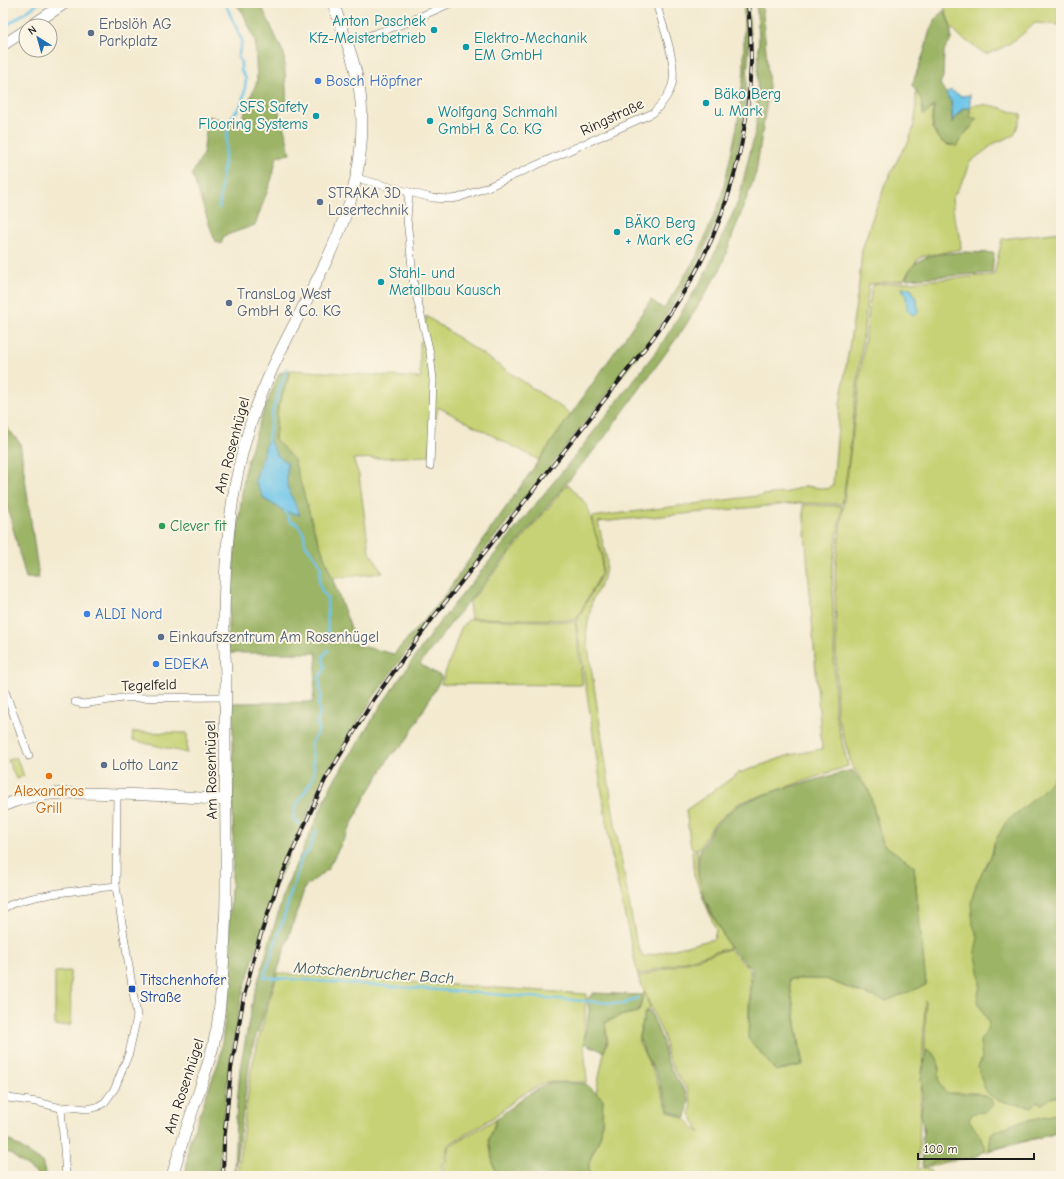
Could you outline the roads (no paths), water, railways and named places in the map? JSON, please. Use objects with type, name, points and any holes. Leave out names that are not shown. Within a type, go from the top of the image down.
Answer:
[{"type":"street","points":[[43,18],[65,3]]},
{"type":"street","name":"Am Rosenhügel","points":[[172,1176],[181,1144],[210,1061],[215,1043],[219,1013],[227,856],[224,634],[225,577],[231,506],[239,465],[261,395],[273,367],[313,290],[345,219],[356,178],[362,143],[361,107],[355,69],[333,3]]},
{"type":"street","points":[[347,43],[406,23],[451,3]]},
{"type":"street","name":"Ringstraße","points":[[356,178],[442,199],[458,198],[490,186],[653,113],[660,107],[667,96],[674,75],[671,56],[656,3]]},
{"type":"street","points":[[3,45],[18,35]]},
{"type":"street","points":[[409,192],[407,219],[414,286],[430,353],[433,380],[430,466]]},
{"type":"street","points":[[3,686],[30,756]]},
{"type":"street","name":"Tegelfeld","points":[[75,702],[83,704],[123,698],[225,697]]},
{"type":"street","points":[[3,806],[41,795],[72,793],[168,796],[226,800]]},
{"type":"street","points":[[3,1093],[8,1098],[37,1102],[61,1108],[70,1107],[87,1109],[97,1107],[105,1102],[115,1088],[130,1050],[137,1016],[116,886],[117,794]]},
{"type":"street","points":[[3,909],[14,902],[48,895],[116,886]]},
{"type":"street","points":[[61,1108],[66,1176]]},
{"type":"water","points":[[950,90],[961,96],[970,95],[970,108],[963,108],[956,116],[953,123],[951,101],[946,94]]},
{"type":"water","points":[[902,288],[911,288],[917,303],[918,313],[912,315],[907,310],[906,296]]},
{"type":"water","points":[[268,438],[277,455],[287,463],[287,486],[300,515],[286,512],[264,499],[255,481]]},
{"type":"waterway","name":"Motschenbrucher Bach","points":[[3,28],[39,3]]},
{"type":"waterway","name":"Motschenbrucher Bach","points":[[219,208],[229,120],[240,107],[244,95],[246,79],[241,70],[241,62],[238,57],[242,41],[225,3]]},
{"type":"waterway","name":"Motschenbrucher Bach","points":[[268,440],[273,409],[287,368]]},
{"type":"waterway","name":"Motschenbrucher Bach","points":[[285,511],[290,521],[297,524],[304,534],[305,544],[318,561],[321,568],[319,583],[327,598],[328,640]]},
{"type":"waterway","name":"Motschenbrucher Bach","points":[[299,824],[294,819],[295,808],[313,778],[314,768],[311,745],[319,729],[317,723],[320,713],[318,704],[321,695],[319,678],[325,668],[323,657],[328,650]]},
{"type":"waterway","name":"Motschenbrucher Bach","points":[[317,830],[308,852],[302,857],[264,977],[624,1004],[637,998]]},
{"type":"railway","points":[[223,1176],[224,1141],[231,1069],[244,996],[257,946],[277,886],[325,780],[374,699],[429,623],[652,339],[695,273],[707,249],[728,197],[742,143],[751,61],[748,3]]},
{"type":"place","name":"Anton Paschek Kfz-Meisterbetrieb","points":[[434,30]]},
{"type":"place","name":"Erbslöh AG Parkplatz","points":[[91,33]]},
{"type":"place","name":"Elektro-Mechanik EM GmbH","points":[[466,47]]},
{"type":"place","name":"Bosch Höpfner","points":[[318,81]]},
{"type":"place","name":"Bäko Berg u. Mark","points":[[706,103]]},
{"type":"place","name":"SFS Safety Flooring Systems","points":[[316,116]]},
{"type":"place","name":"Wolfgang Schmahl GmbH & Co. KG","points":[[430,121]]},
{"type":"place","name":"STRAKA 3D Lasertechnik","points":[[320,202]]},
{"type":"place","name":"BÄKO Berg + Mark eG","points":[[617,232]]},
{"type":"place","name":"Stahl- und Metallbau Kausch","points":[[381,282]]},
{"type":"place","name":"TransLog West GmbH & Co. KG","points":[[229,303]]},
{"type":"place","name":"Clever fit","points":[[162,526]]},
{"type":"place","name":"ALDI Nord","points":[[87,614]]},
{"type":"place","name":"Einkaufszentrum Am Rosenhügel","points":[[161,637]]},
{"type":"place","name":"EDEKA","points":[[156,664]]},
{"type":"place","name":"Lotto Lanz","points":[[104,765]]},
{"type":"place","name":"Alexandros Grill","points":[[49,776]]},
{"type":"place","name":"Titschenhofer Straße","points":[[132,989]]}]
